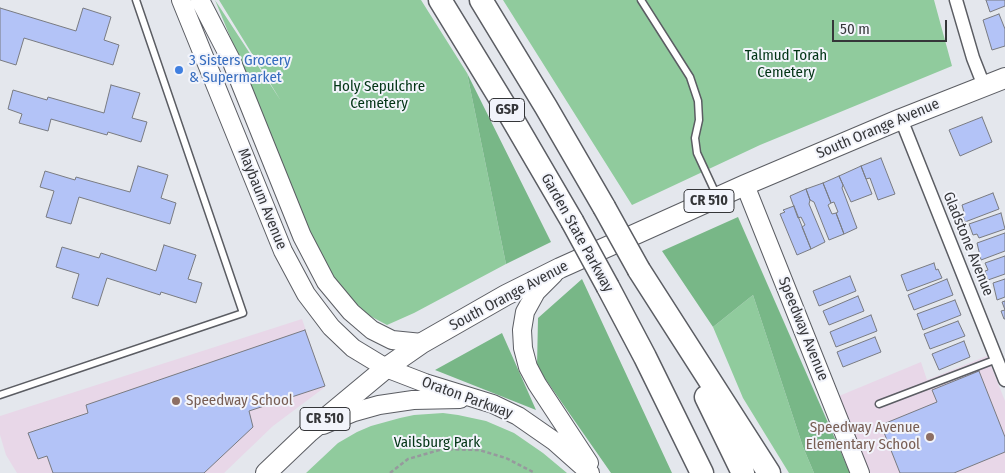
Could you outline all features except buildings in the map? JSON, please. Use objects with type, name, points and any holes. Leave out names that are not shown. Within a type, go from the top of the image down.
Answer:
[{"type":"highway","name":"Garden State Parkway","points":[[440,0],[572,221],[645,357],[702,473]]},
{"type":"highway","name":"GSP","points":[[481,0],[546,107],[640,270],[693,370],[743,473]]},
{"type":"highway","points":[[640,270],[769,473]]},
{"type":"main road","name":"Maybaum Avenue","points":[[181,0],[276,235],[299,282],[322,317],[343,339],[364,356],[386,368]]},
{"type":"main road","name":"Maybaum Avenue","points":[[200,0],[231,60],[302,236],[326,282],[351,312],[372,330],[392,340],[422,343]]},
{"type":"main road","name":"South Orange Avenue","points":[[266,473],[309,432],[386,368],[422,343],[506,295],[560,268],[745,185],[901,119],[1005,78]]},
{"type":"main road","name":"Speedway Avenue","points":[[745,185],[860,473]]},
{"type":"main road","points":[[560,268],[536,292],[527,306],[522,322],[523,348],[528,367],[537,384],[596,473]]},
{"type":"main road","name":"Oraton Parkway","points":[[386,368],[506,410],[530,423],[554,441],[590,473]]},
{"type":"main road","points":[[309,432],[354,412],[379,405],[420,400],[478,399]]},
{"type":"street","points":[[956,0],[973,58],[984,86]]},
{"type":"street","name":"Gladstone Avenue","points":[[901,119],[1005,380]]},
{"type":"lane","points":[[0,394],[243,314],[136,0]]},
{"type":"lane","points":[[641,0],[690,76],[698,101],[699,120],[695,138],[697,153],[718,197]]},
{"type":"lane","points":[[879,404],[997,359]]},
{"type":"path","points":[[390,473],[408,459],[443,449],[478,450],[506,458],[535,473]]},
{"type":"shaded area","name":"Speedway School","points":[[302,319],[325,387],[273,426],[224,473],[17,473],[6,455],[0,435],[0,416]]},
{"type":"shaded area","name":"Speedway Avenue Elementary School","points":[[987,356],[1005,401],[1005,473],[869,473],[839,396],[921,362],[927,380]]},
{"type":"green space","name":"Holy Sepulchre Cemetery","points":[[215,0],[281,101],[219,0],[421,0],[467,73],[506,264],[414,313],[387,325],[359,310],[326,270]]},
{"type":"green space","name":"Talmud Torah Cemetery","points":[[503,0],[934,0],[952,66],[760,145],[632,205]]},
{"type":"green space","points":[[467,73],[551,242],[506,264]]},
{"type":"green space","points":[[738,217],[850,473],[814,473],[803,447],[753,295],[713,327],[662,251]]},
{"type":"green space","points":[[582,279],[672,473],[611,473],[537,367],[538,318]]},
{"type":"green space","points":[[753,295],[803,447],[814,473],[789,473],[743,398],[713,327]]},
{"type":"green space","points":[[502,333],[536,410],[435,370]]},
{"type":"green space","name":"Vailsburg Park","points":[[443,413],[486,421],[514,433],[543,453],[567,473],[306,473],[338,443],[357,432],[400,418]]},
{"type":"place","name":"3 Sisters Grocery & Supermarket","points":[[179,70]]},
{"type":"place","name":"Speedway School","points":[[176,401]]},
{"type":"place","name":"Speedway Avenue Elementary School","points":[[930,437]]}]
